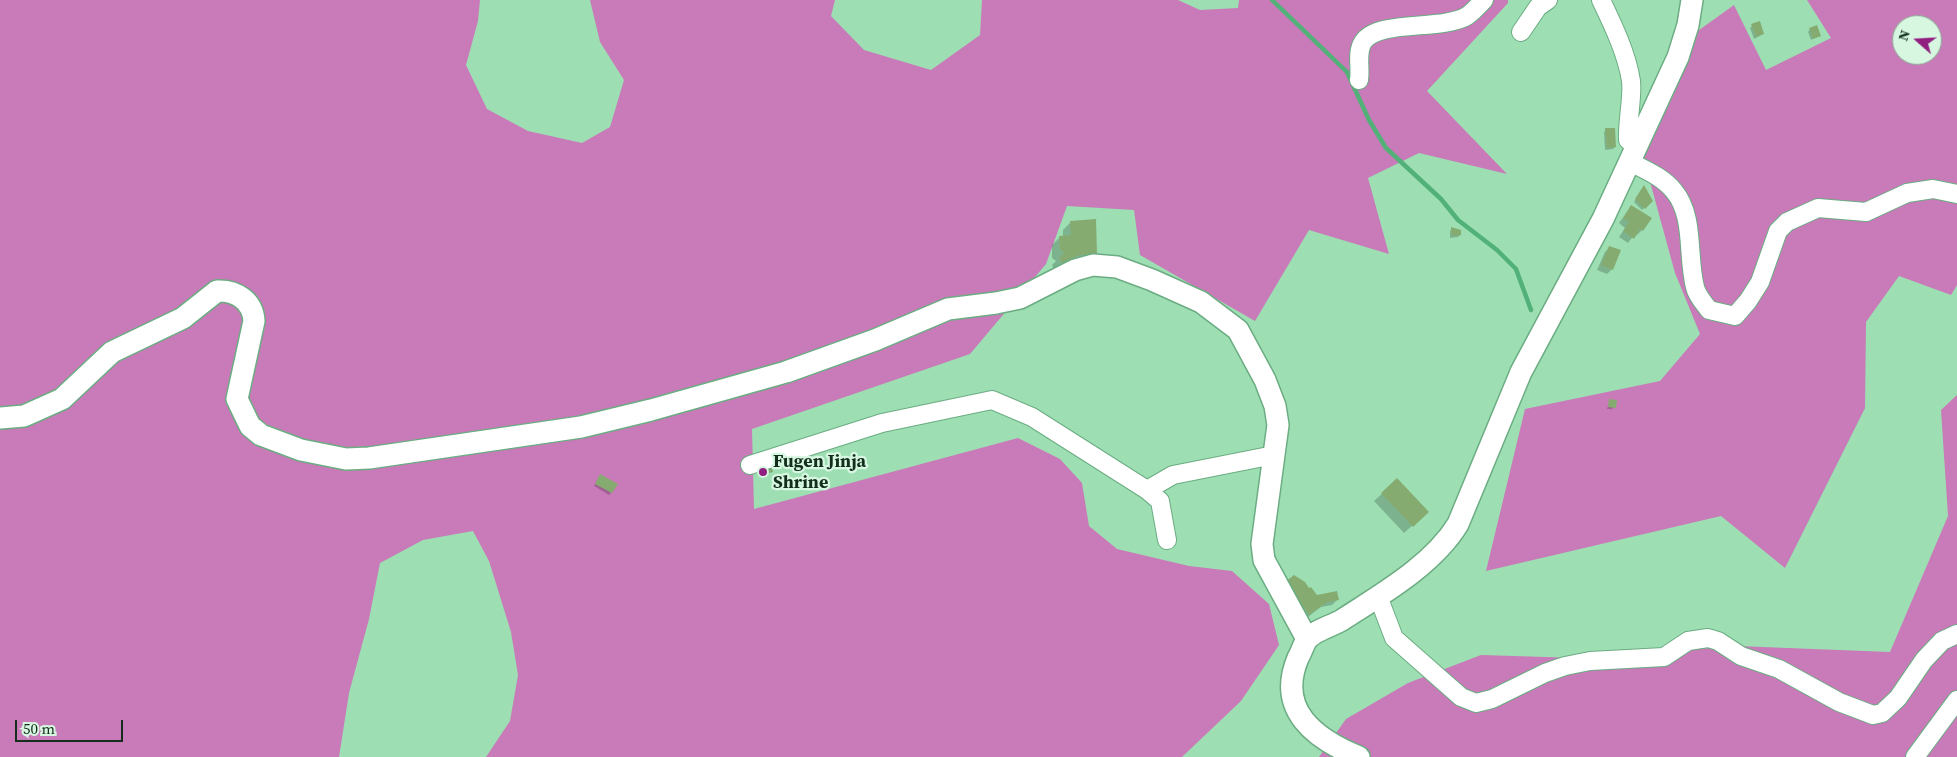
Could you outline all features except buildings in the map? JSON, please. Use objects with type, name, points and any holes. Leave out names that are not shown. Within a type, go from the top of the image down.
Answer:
[{"type":"street","points":[[1359,80],[1359,54],[1363,42],[1371,34],[1384,29],[1418,27],[1466,16],[1484,0]]},
{"type":"street","points":[[1522,32],[1538,7],[1548,0]]},
{"type":"street","points":[[1601,0],[1610,18],[1631,82],[1627,119],[1628,140],[1633,155],[1675,192],[1683,207],[1695,289],[1710,310],[1735,316],[1748,301],[1760,282],[1778,231],[1787,222],[1818,208],[1866,212],[1907,193],[1933,189],[1957,194]]},
{"type":"street","points":[[1359,757],[1316,734],[1295,708],[1292,698],[1294,670],[1306,639],[1341,620],[1429,561],[1451,537],[1521,372],[1603,219],[1678,57],[1688,25],[1692,0]]},
{"type":"street","points":[[0,418],[24,416],[62,399],[112,352],[183,318],[217,292],[234,293],[245,299],[253,312],[254,321],[237,399],[250,426],[260,435],[301,450],[346,459],[369,458],[581,427],[650,410],[786,372],[875,340],[948,309],[1020,298],[1075,270],[1093,265],[1117,267],[1201,302],[1238,330],[1265,380],[1275,406],[1278,425],[1262,544],[1264,560],[1306,639]]},
{"type":"street","points":[[750,465],[882,423],[992,400],[1032,417],[1147,490],[1160,501],[1167,540]]},
{"type":"street","points":[[1147,490],[1173,475],[1274,455]]},
{"type":"street","points":[[1378,596],[1394,638],[1460,698],[1476,703],[1492,700],[1545,673],[1565,666],[1590,662],[1664,657],[1688,641],[1708,638],[1718,641],[1741,656],[1779,668],[1839,702],[1873,715],[1882,713],[1898,698],[1924,660],[1942,641],[1957,634]]},
{"type":"street","points":[[1915,757],[1957,700]]},
{"type":"shaded area","points":[[0,0],[480,0],[478,21],[466,65],[487,109],[528,131],[582,143],[610,127],[624,80],[600,42],[590,0],[835,0],[831,16],[864,50],[931,70],[980,35],[982,0],[1178,0],[1200,10],[1238,8],[1239,0],[1508,0],[1508,3],[1427,91],[1507,174],[1419,153],[1368,178],[1389,254],[1309,230],[1255,321],[1140,255],[1134,210],[1067,206],[1046,264],[970,354],[752,429],[754,509],[1018,438],[1060,459],[1082,483],[1089,526],[1117,549],[1189,566],[1232,571],[1269,604],[1279,645],[1241,701],[1182,757],[486,757],[510,721],[518,675],[511,632],[489,561],[473,531],[423,540],[380,563],[369,619],[349,693],[339,757],[0,757]]},
{"type":"shaded area","points":[[1807,0],[1957,0],[1957,285],[1951,295],[1899,276],[1866,322],[1865,408],[1785,568],[1721,516],[1486,571],[1525,409],[1660,381],[1700,334],[1675,273],[1643,156],[1695,33],[1734,5],[1766,70],[1831,38]]},
{"type":"shaded area","points":[[1957,395],[1957,757],[1319,757],[1346,719],[1408,683],[1481,655],[1579,658],[1737,646],[1890,652],[1948,516],[1941,410]]},
{"type":"waterway","points":[[1272,0],[1347,72],[1369,120],[1386,148],[1441,199],[1458,220],[1497,250],[1516,269],[1531,310]]},
{"type":"place","name":"Fugen Jinja Shrine","points":[[763,472]]}]
